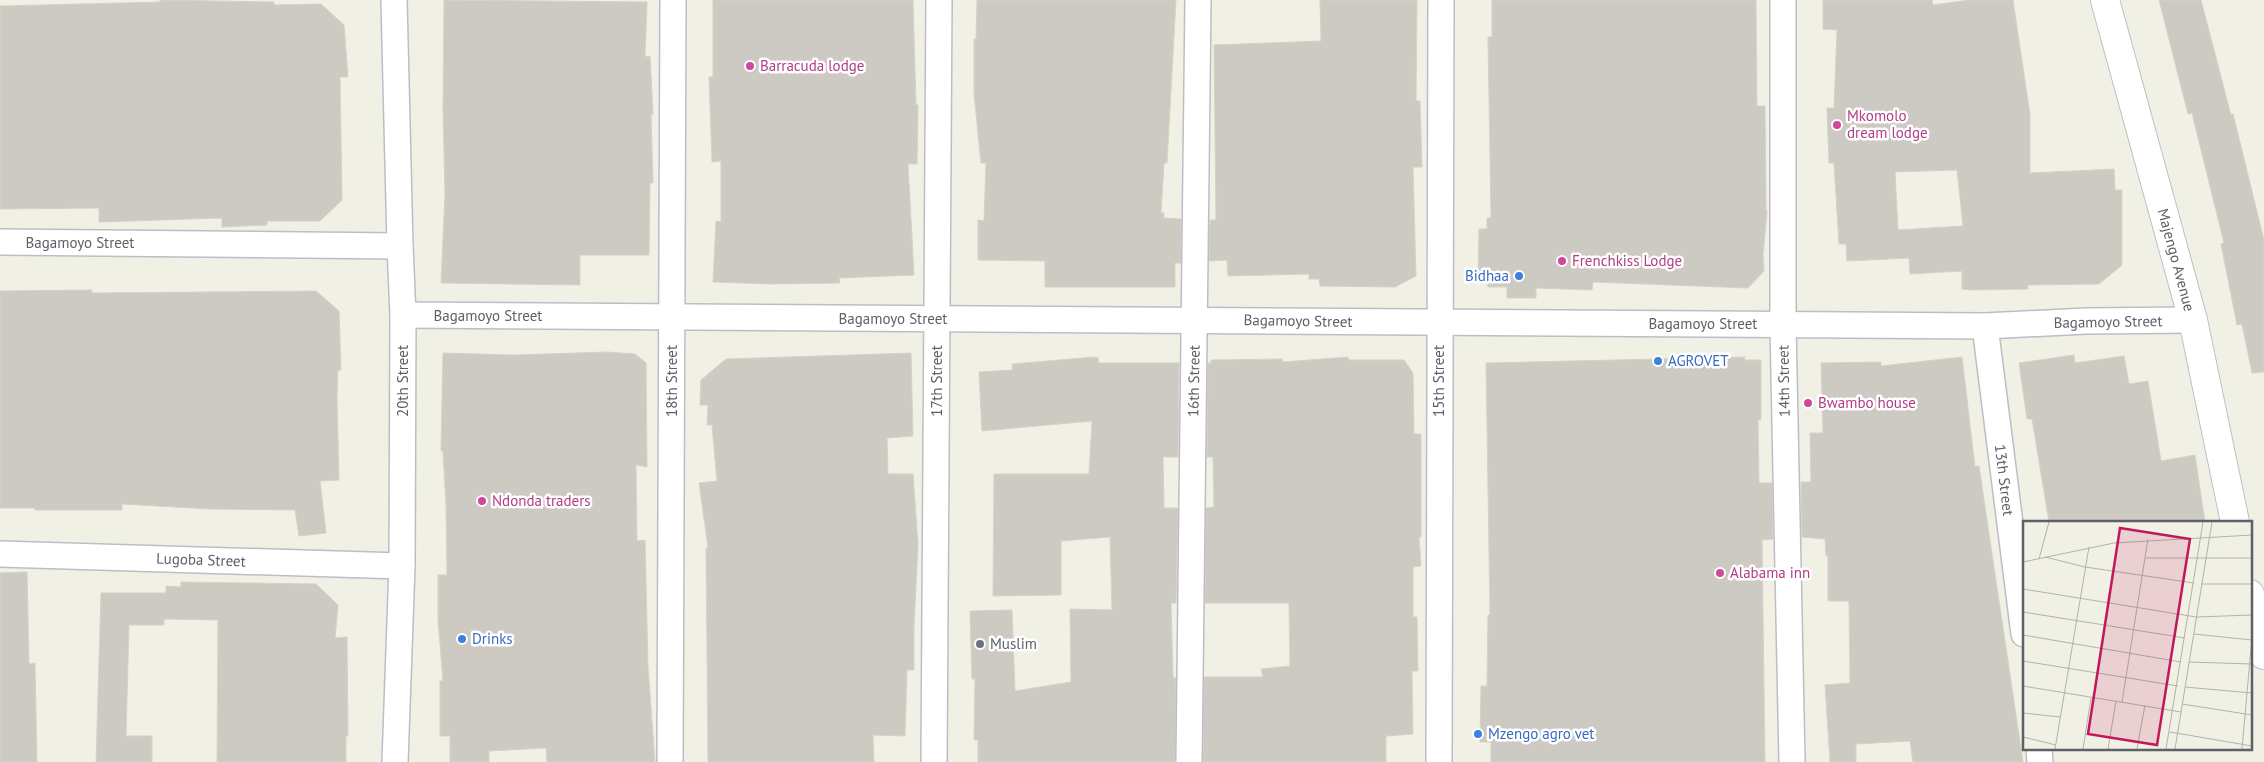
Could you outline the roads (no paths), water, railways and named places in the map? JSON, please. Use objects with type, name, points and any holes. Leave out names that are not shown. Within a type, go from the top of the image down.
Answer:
[{"type":"street","name":"20th Street","points":[[394,0],[403,316],[402,566],[395,762]]},
{"type":"street","name":"18th Street","points":[[670,762],[673,0]]},
{"type":"street","name":"17th Street","points":[[934,762],[940,0]]},
{"type":"street","name":"16th Street","points":[[1190,762],[1198,0]]},
{"type":"street","name":"15th Street","points":[[1438,762],[1441,0]]},
{"type":"street","name":"14th Street","points":[[1783,0],[1782,325],[1792,762]]},
{"type":"street","name":"Majengo Avenue","points":[[2104,0],[2193,320],[2235,521]]},
{"type":"street","name":"Bagamoyo Street","points":[[0,242],[400,246]]},
{"type":"street","name":"Bagamoyo Street","points":[[403,316],[1985,326],[2086,321],[2193,320]]},
{"type":"street","name":"13th Street","points":[[1985,326],[2023,626]]},
{"type":"street","name":"Lugoba Street","points":[[0,554],[402,566]]},
{"type":"street","points":[[2252,603],[2264,655]]},
{"type":"place","name":"Barracuda lodge","points":[[750,66]]},
{"type":"place","name":"Mkomolo dream lodge","points":[[1837,125]]},
{"type":"place","name":"Frenchkiss Lodge","points":[[1562,261]]},
{"type":"place","name":"Bidhaa","points":[[1519,276]]},
{"type":"place","name":"AGROVET","points":[[1658,361]]},
{"type":"place","name":"Bwambo house","points":[[1808,403]]},
{"type":"place","name":"Ndonda traders","points":[[482,501]]},
{"type":"place","name":"Alabama inn","points":[[1720,573]]},
{"type":"place","name":"Drinks","points":[[462,639]]},
{"type":"place","name":"Muslim","points":[[980,644]]},
{"type":"place","name":"Mzengo agro vet","points":[[1478,734]]}]
